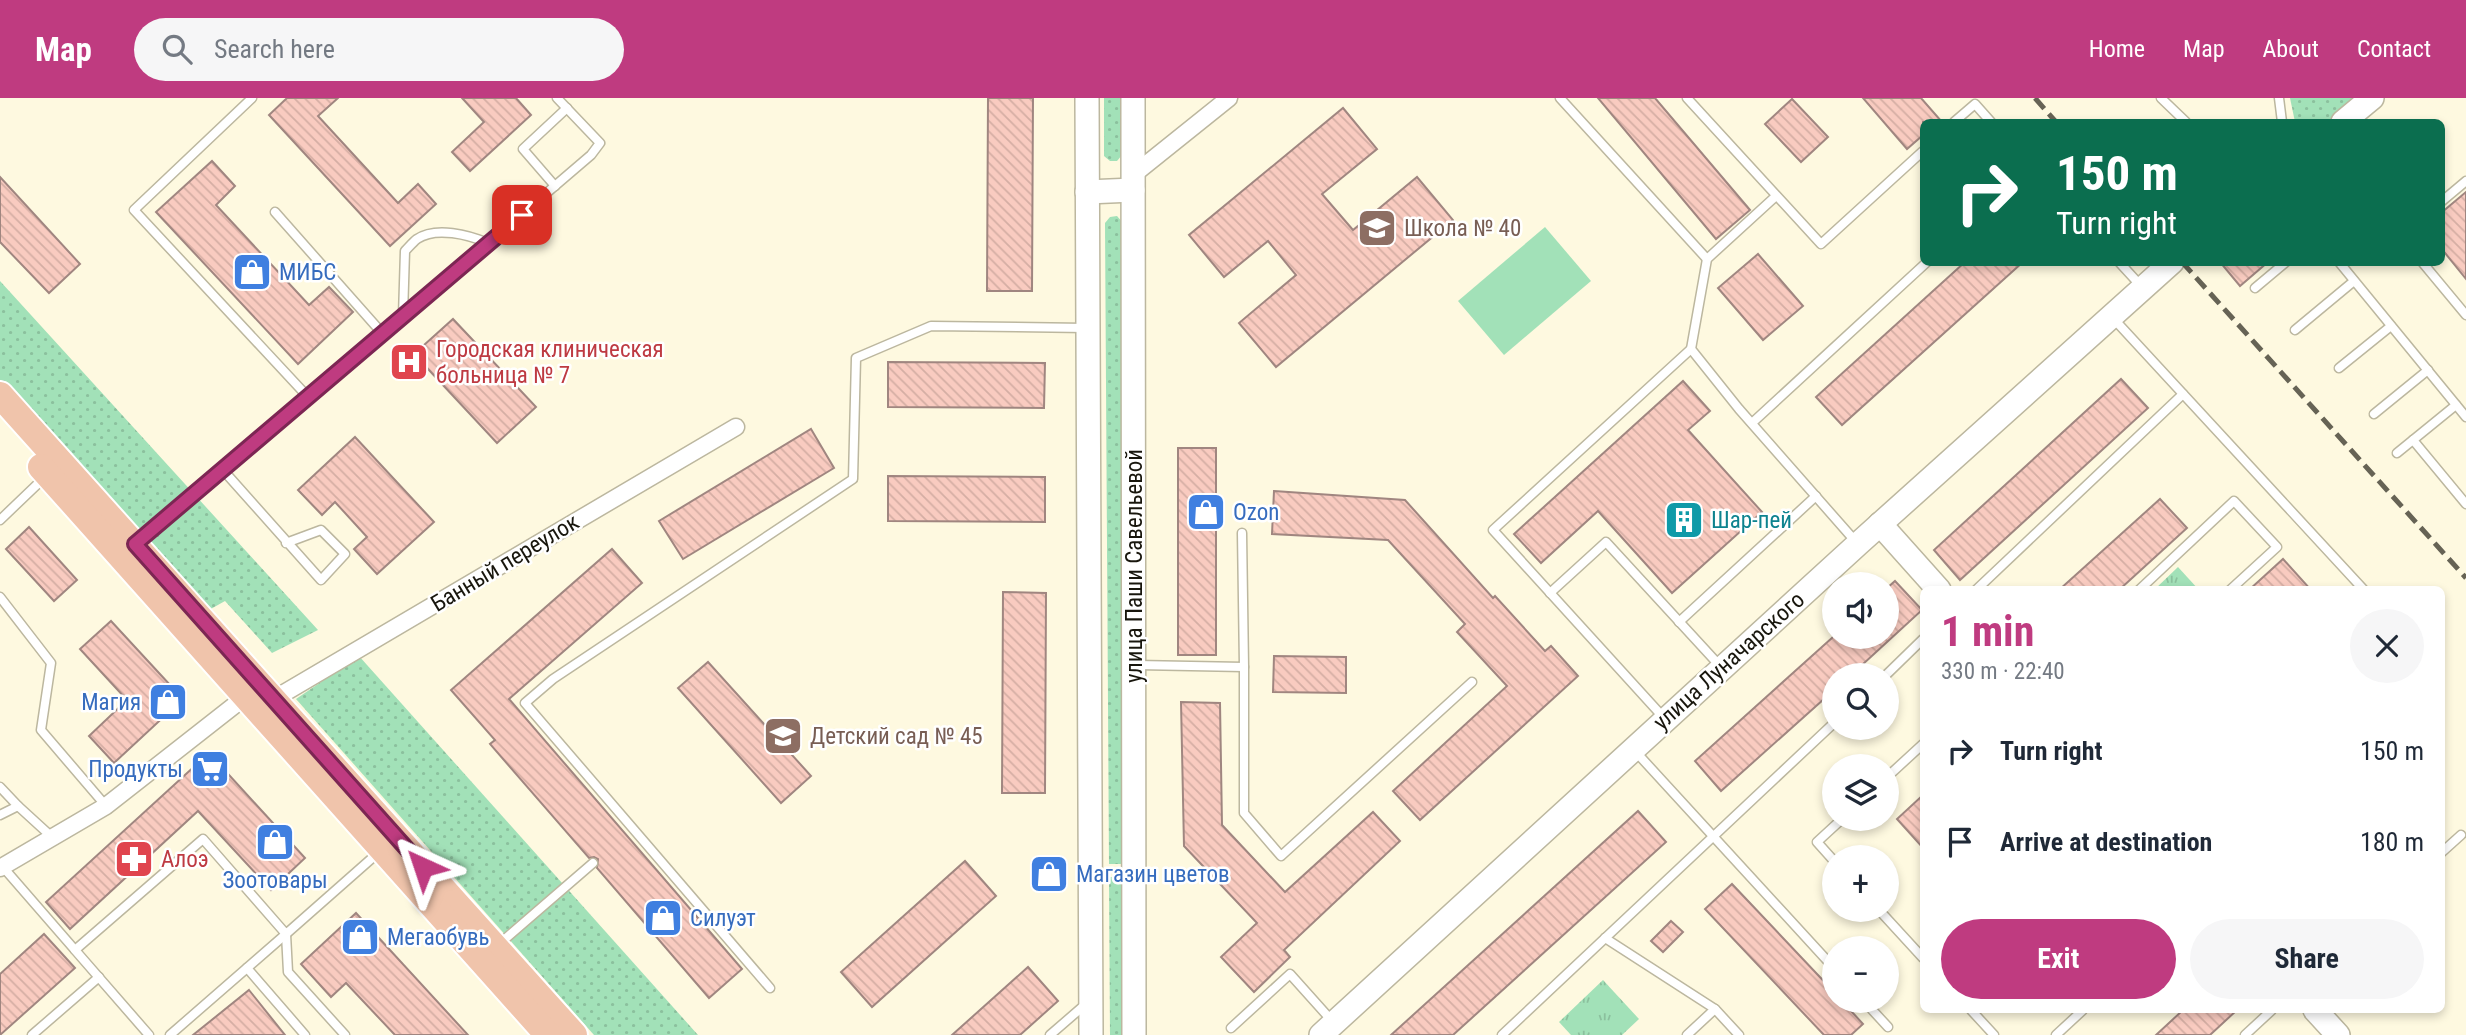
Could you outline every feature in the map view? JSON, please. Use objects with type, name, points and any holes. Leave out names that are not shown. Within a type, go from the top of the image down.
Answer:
[{"type":"main road","name":"улица Паши Савельевой","points":[[1087,98],[1091,1035]]},
{"type":"main road","name":"улица Паши Савельевой","points":[[1133,98],[1134,1035]]},
{"type":"main road","points":[[2347,119],[2372,98]]},
{"type":"main road","points":[[1087,192],[1133,182]]},
{"type":"main road","name":"улица Луначарского","points":[[1328,1029],[1880,524],[2167,266]]},
{"type":"main road","points":[[0,395],[245,696],[548,1035]]},
{"type":"main road","points":[[0,422],[47,474],[128,551],[274,699],[574,1035]]},
{"type":"main road","points":[[1880,524],[1935,586]]},
{"type":"main road","points":[[245,696],[274,699]]},
{"type":"main road","points":[[2318,1013],[2338,1035]]},
{"type":"street","points":[[1133,182],[1229,98]]},
{"type":"street","name":"Банный переулок","points":[[274,699],[736,427]]},
{"type":"street","points":[[1,867],[106,806],[245,696]]},
{"type":"lane","points":[[252,98],[134,210],[308,397]]},
{"type":"lane","points":[[128,551],[591,155],[600,144],[556,98]]},
{"type":"lane","points":[[1560,98],[1707,259]]},
{"type":"lane","points":[[1687,98],[1821,244],[1920,154]]},
{"type":"lane","points":[[2161,98],[2183,119]]},
{"type":"lane","points":[[2280,98],[2282,119]]},
{"type":"lane","points":[[1957,119],[1972,101],[1989,119]]},
{"type":"lane","points":[[555,186],[523,149],[567,108]]},
{"type":"lane","points":[[2445,199],[2466,181]]},
{"type":"lane","points":[[1665,720],[1493,530],[1691,349],[1707,259],[1776,196]]},
{"type":"lane","points":[[275,212],[382,333]]},
{"type":"lane","points":[[403,316],[405,251],[418,238],[436,233],[473,237],[488,243]]},
{"type":"lane","points":[[1752,423],[1923,266]]},
{"type":"lane","points":[[2123,266],[2142,288]]},
{"type":"lane","points":[[2255,288],[2281,266]]},
{"type":"lane","points":[[2342,266],[2466,417]]},
{"type":"lane","points":[[2425,266],[2466,315]]},
{"type":"lane","points":[[2295,330],[2354,281]]},
{"type":"lane","points":[[2111,316],[2360,586]]},
{"type":"lane","points":[[770,988],[630,832],[525,703],[553,679],[853,479],[856,358],[931,326],[1088,328]]},
{"type":"lane","points":[[2339,368],[2391,326]]},
{"type":"lane","points":[[1691,349],[1858,544]]},
{"type":"lane","points":[[2374,414],[2428,370]]},
{"type":"lane","points":[[1980,586],[2183,394]]},
{"type":"lane","points":[[2397,453],[2456,405]]},
{"type":"lane","points":[[2413,440],[2466,503]]},
{"type":"lane","points":[[223,470],[286,543],[321,580],[345,554],[321,530],[286,543]]},
{"type":"lane","points":[[0,520],[47,474]]},
{"type":"lane","points":[[1679,622],[1816,496]]},
{"type":"lane","points":[[2143,586],[2234,501],[2277,547],[2234,586]]},
{"type":"lane","points":[[1242,533],[1244,813],[1282,856],[1472,682]]},
{"type":"lane","points":[[1550,593],[1606,542],[1722,668]]},
{"type":"lane","points":[[0,597],[51,663],[41,730],[106,806]]},
{"type":"lane","points":[[1898,663],[1920,642]]},
{"type":"lane","points":[[1134,665],[1244,667]]},
{"type":"lane","points":[[1502,1035],[1822,734]]},
{"type":"lane","points":[[1899,766],[1920,747]]},
{"type":"lane","points":[[1633,749],[1822,955]]},
{"type":"lane","points":[[0,787],[52,838]]},
{"type":"lane","points":[[0,815],[18,806]]},
{"type":"lane","points":[[1822,848],[1817,842],[1829,831]]},
{"type":"lane","points":[[2445,849],[2460,835]]},
{"type":"lane","points":[[75,950],[203,839],[286,934],[288,972],[345,1035]]},
{"type":"lane","points":[[170,1035],[381,850]]},
{"type":"lane","points":[[495,947],[593,863]]},
{"type":"lane","points":[[1,867],[149,1035]]},
{"type":"lane","points":[[1890,922],[1920,955]]},
{"type":"lane","points":[[1605,938],[1715,1009],[1739,1035]]},
{"type":"lane","points":[[247,968],[305,1035]]},
{"type":"lane","points":[[1231,1028],[1290,974],[1328,1029]]},
{"type":"lane","points":[[32,1035],[99,977]]},
{"type":"lane","points":[[1049,1035],[1091,1000]]},
{"type":"lane","points":[[1687,1035],[1715,1009]]},
{"type":"lane","points":[[1875,1013],[1888,1027]]},
{"type":"lane","points":[[1973,1013],[1994,1035]]},
{"type":"lane","points":[[2056,1035],[2080,1013]]},
{"type":"lane","points":[[2245,1035],[2269,1013]]},
{"type":"green space","points":[[1104,98],[1122,98],[1122,155],[1117,161],[1110,161],[1104,156]]},
{"type":"green space","points":[[2290,98],[2357,98],[2331,119],[2294,119]]},
{"type":"green space","points":[[1117,216],[1123,223],[1127,864],[1109,864],[1105,223],[1110,217]]},
{"type":"green space","points":[[1545,227],[1591,281],[1504,355],[1458,301]]},
{"type":"green space","points":[[0,281],[318,630],[272,653],[225,601],[209,610],[0,380]]},
{"type":"green space","points":[[2178,567],[2195,586],[2158,586]]},
{"type":"green space","points":[[359,656],[698,1035],[594,1035],[296,699]]},
{"type":"green space","points":[[1109,877],[1127,877],[1128,1035],[1110,1035]]},
{"type":"green space","points":[[1603,980],[1639,1019],[1622,1035],[1571,1035],[1559,1022]]},
{"type":"building","points":[[287,98],[338,98],[318,116],[398,203],[418,184],[436,204],[390,246],[269,115]]},
{"type":"building","points":[[462,98],[516,98],[531,115],[470,171],[452,152],[484,122]]},
{"type":"building","points":[[988,98],[1033,98],[1032,291],[987,291]]},
{"type":"building","points":[[1598,98],[1655,98],[1750,210],[1716,239]]},
{"type":"building","points":[[1863,98],[1921,98],[1939,119],[1920,119],[1920,138],[1907,149]]},
{"type":"building","points":[[1792,99],[1828,137],[1801,162],[1765,124]]},
{"type":"building","points":[[1343,108],[1377,149],[1322,194],[1353,230],[1417,177],[1453,220],[1276,367],[1239,323],[1296,275],[1268,241],[1224,277],[1189,235]]},
{"type":"building","points":[[212,161],[235,186],[216,205],[309,305],[329,287],[353,312],[298,364],[156,212]]},
{"type":"building","points":[[0,177],[80,264],[49,293],[0,242]]},
{"type":"building","points":[[2466,192],[2466,279],[2445,253],[2445,210]]},
{"type":"building","points":[[1758,254],[1803,306],[1763,340],[1718,288]]},
{"type":"building","points":[[1961,266],[2019,266],[1842,425],[1816,397]]},
{"type":"building","points":[[2223,266],[2263,266],[2240,286]]},
{"type":"building","points":[[453,319],[536,407],[497,443],[414,354]]},
{"type":"building","points":[[888,362],[1045,363],[1044,408],[888,407]]},
{"type":"building","points":[[2121,379],[2148,408],[1960,580],[1934,550]]},
{"type":"building","points":[[1683,381],[1710,411],[1688,430],[1762,512],[1672,593],[1598,511],[1541,563],[1514,534]]},
{"type":"building","points":[[811,429],[834,468],[683,559],[659,521]]},
{"type":"building","points":[[355,437],[434,522],[377,574],[354,549],[367,537],[335,502],[322,515],[298,490]]},
{"type":"building","points":[[1178,448],[1216,448],[1216,655],[1178,655]]},
{"type":"building","points":[[888,476],[1045,477],[1045,522],[888,521]]},
{"type":"building","points":[[1274,491],[1405,500],[1545,651],[1551,646],[1578,676],[1420,820],[1393,791],[1507,686],[1457,632],[1465,624],[1388,540],[1272,534]]},
{"type":"building","points":[[2160,499],[2187,528],[2123,586],[2063,586]]},
{"type":"building","points":[[29,527],[77,580],[54,601],[6,549]]},
{"type":"building","points":[[612,549],[642,583],[509,699],[742,969],[709,998],[597,868],[598,859],[589,858],[490,744],[495,740],[451,690]]},
{"type":"building","points":[[2283,559],[2307,586],[2253,586]]},
{"type":"building","points":[[1899,585],[1920,608],[1920,612],[1899,631]]},
{"type":"building","points":[[1003,592],[1046,593],[1045,793],[1002,793]]},
{"type":"building","points":[[111,621],[183,699],[114,763],[89,736],[127,700],[80,649]]},
{"type":"building","points":[[1822,647],[1822,649],[1879,649],[1864,663],[1822,663],[1822,701],[1721,791],[1695,761]]},
{"type":"building","points":[[1274,656],[1346,657],[1346,693],[1273,692]]},
{"type":"building","points":[[708,662],[811,776],[781,803],[678,688]]},
{"type":"building","points":[[1181,702],[1220,703],[1222,825],[1285,892],[1373,812],[1400,841],[1284,950],[1290,957],[1254,992],[1221,957],[1257,923],[1184,846]]},
{"type":"building","points":[[209,753],[305,858],[271,890],[198,811],[70,929],[46,902]]},
{"type":"building","points":[[1920,798],[1920,845],[1899,821],[1899,817]]},
{"type":"building","points":[[1638,811],[1666,842],[1453,1035],[1391,1035]]},
{"type":"building","points":[[965,861],[996,896],[872,1007],[841,972]]},
{"type":"building","points":[[1732,884],[1822,979],[1822,1013],[1853,1013],[1863,1024],[1851,1035],[1824,1035],[1705,909]]},
{"type":"building","points":[[356,913],[468,1035],[395,1035],[346,983],[331,997],[301,964]]},
{"type":"building","points":[[1671,921],[1683,932],[1663,952],[1651,941]]},
{"type":"building","points":[[44,934],[75,968],[0,1035],[0,974]]},
{"type":"building","points":[[1028,967],[1058,1001],[1020,1035],[952,1035]]},
{"type":"building","points":[[249,990],[285,1035],[193,1035]]},
{"type":"building","points":[[2180,1013],[2234,1013],[2210,1035],[2156,1035]]},
{"type":"railway","points":[[2035,98],[2053,119]]},
{"type":"railway","points":[[2186,266],[2466,578]]},
{"type":"place","name":"Школа № 40","points":[[1377,228]]},
{"type":"place","name":"МИБС","points":[[252,272]]},
{"type":"place","name":"Городская клиническая больница № 7","points":[[409,362]]},
{"type":"place","name":"Ozon","points":[[1206,512]]},
{"type":"place","name":"Шар-пей","points":[[1684,520]]},
{"type":"place","name":"Магия","points":[[168,702]]},
{"type":"place","name":"Детский сад № 45","points":[[783,736]]},
{"type":"place","name":"Продукты","points":[[210,769]]},
{"type":"place","name":"Зоотовары","points":[[275,842]]},
{"type":"place","name":"Алоэ","points":[[134,859]]},
{"type":"place","name":"Магазин цветов","points":[[1049,874]]},
{"type":"place","name":"Силуэт","points":[[663,918]]},
{"type":"place","name":"Мегаобувь","points":[[360,937]]},
{"type":"route","points":[[423,867],[135,544],[522,215]]}]
